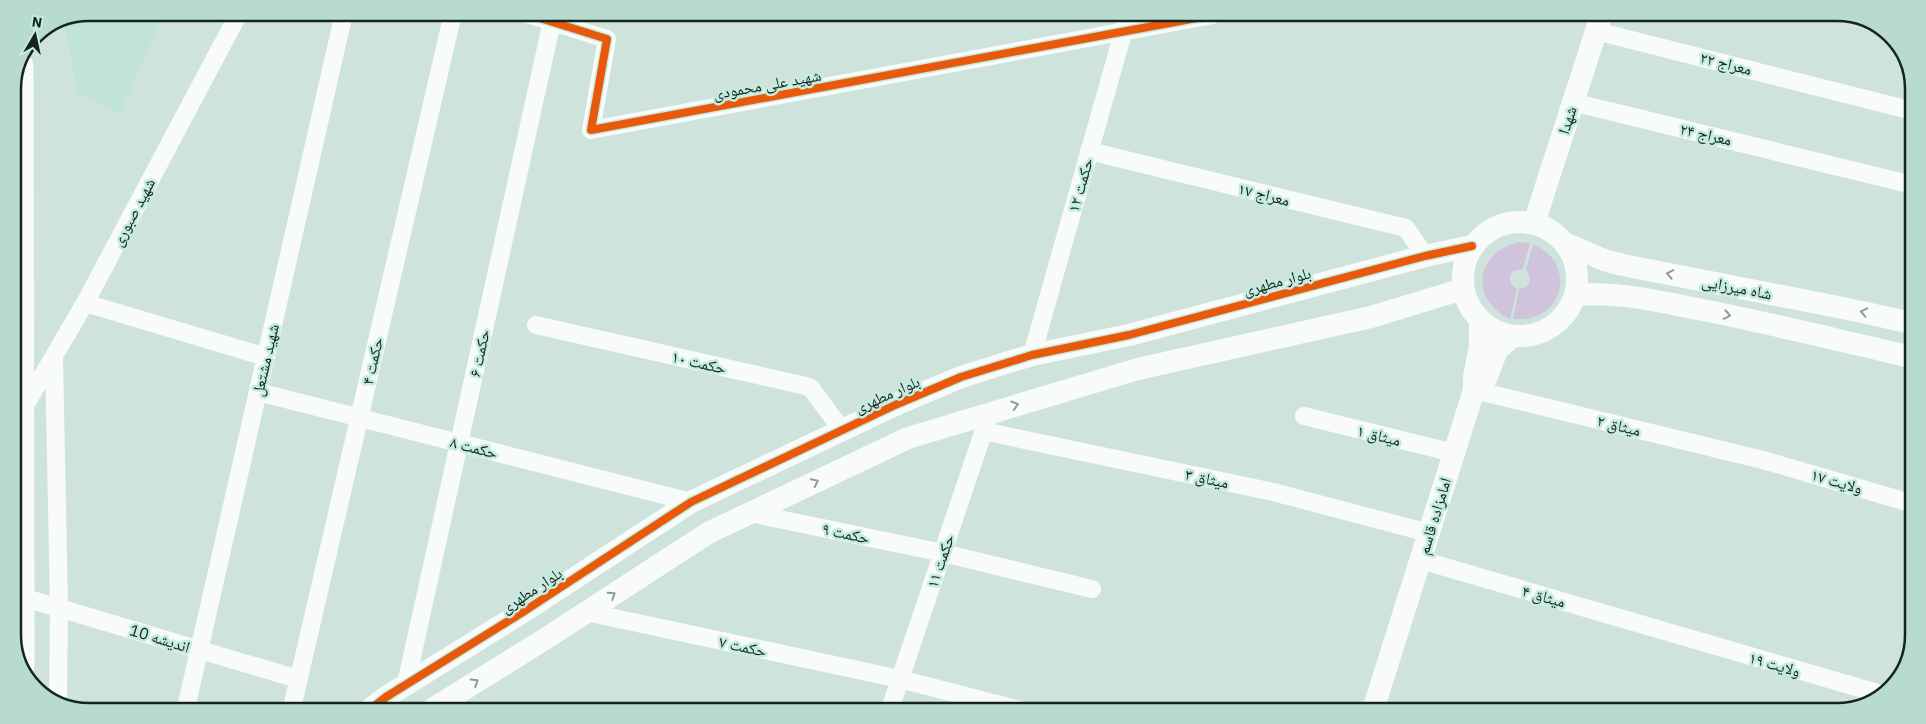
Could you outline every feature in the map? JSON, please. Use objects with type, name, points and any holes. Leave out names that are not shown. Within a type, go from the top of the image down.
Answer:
[{"type":"main road","points":[[21,88],[22,643]]},
{"type":"street","name":"شهید صبوری","points":[[23,409],[85,303],[235,21]]},
{"type":"street","name":"شهید مشتعل","points":[[187,703],[342,21]]},
{"type":"street","name":"حکمت ۴","points":[[293,703],[451,21]]},
{"type":"street","name":"شهید علی محمودی","points":[[552,21],[607,39],[591,130],[1122,33]]},
{"type":"street","name":"حکمت ۶","points":[[406,684],[552,21]]},
{"type":"street","name":"حکمت ۱۲","points":[[1032,355],[1126,21]]},
{"type":"street","points":[[1122,33],[1183,21]]},
{"type":"street","name":"معراج ۲۲","points":[[1598,24],[1905,109]]},
{"type":"street","name":"شهدا","points":[[1534,223],[1598,24]]},
{"type":"street","name":"معراج ۲۴","points":[[1572,102],[1905,183]]},
{"type":"street","name":"معراج ۱۷","points":[[1089,152],[1406,228],[1425,256]]},
{"type":"street","points":[[1519,221],[1534,223],[1551,231],[1565,243],[1574,259],[1578,277],[1575,296],[1566,313],[1552,327],[1533,335],[1513,336],[1494,330],[1480,320],[1469,305],[1463,289],[1463,274],[1466,259],[1472,246],[1480,237],[1504,224],[1519,221]]},
{"type":"street","name":"شاه میرزایی","points":[[1565,243],[1604,260],[1905,321]]},
{"type":"street","name":"بلوار مطهری","points":[[379,703],[691,502],[895,405],[961,377],[1032,355],[1129,335],[1425,256],[1472,246]]},
{"type":"street","points":[[442,703],[708,533],[908,438],[986,422],[1138,369],[1371,317],[1463,289]]},
{"type":"street","name":"شاه میرزایی","points":[[1575,296],[1593,294],[1626,295],[1750,319],[1905,356]]},
{"type":"street","points":[[85,303],[266,357]]},
{"type":"street","name":"امامزاده قاسم","points":[[1375,703],[1474,390],[1474,377],[1480,346],[1480,320]]},
{"type":"street","name":"حکمت ۱۰","points":[[536,325],[810,387],[842,430]]},
{"type":"street","points":[[1474,390],[1486,379],[1497,350],[1513,336]]},
{"type":"street","points":[[54,356],[59,608],[58,695]]},
{"type":"street","name":"میثاق ۲","points":[[1474,390],[1763,460]]},
{"type":"street","name":"حکمت ۸","points":[[258,392],[691,502]]},
{"type":"street","name":"میثاق ۱","points":[[1304,416],[1454,453]]},
{"type":"street","name":"میثاق ۳","points":[[986,422],[1273,492],[1429,533]]},
{"type":"street","name":"حکمت ۱۱","points":[[892,703],[986,422]]},
{"type":"street","name":"ولایت ۱۷","points":[[1763,460],[1905,502]]},
{"type":"street","points":[[768,466],[783,497]]},
{"type":"street","name":"حکمت ۹","points":[[750,513],[943,553],[1092,589]]},
{"type":"street","name":"میثاق ۴","points":[[1421,560],[1666,632]]},
{"type":"street","name":"اندیشه 10","points":[[22,597],[298,679]]},
{"type":"street","name":"حکمت ۷","points":[[586,612],[900,679],[993,703]]},
{"type":"street","name":"ولایت ۱۹","points":[[1666,632],[1873,692]]},
{"type":"shaded area","points":[[89,21],[160,21],[120,113],[77,91],[65,26]]},
{"type":"shaded area","points":[[1518,242],[1530,243],[1523,269],[1513,271],[1510,276],[1511,283],[1517,289],[1510,319],[1497,310],[1488,300],[1483,289],[1482,277],[1486,266],[1493,256],[1504,248]]},
{"type":"shaded area","points":[[1533,244],[1547,253],[1556,265],[1560,278],[1559,291],[1553,303],[1544,312],[1530,318],[1513,319],[1519,289],[1526,287],[1530,280],[1526,270]]},
{"type":"cycle path","points":[[549,21],[607,39],[591,130],[1181,21]]},
{"type":"cycle path","points":[[378,703],[526,610],[691,502],[895,405],[961,377],[1032,355],[1129,335],[1425,256],[1472,246]]}]
